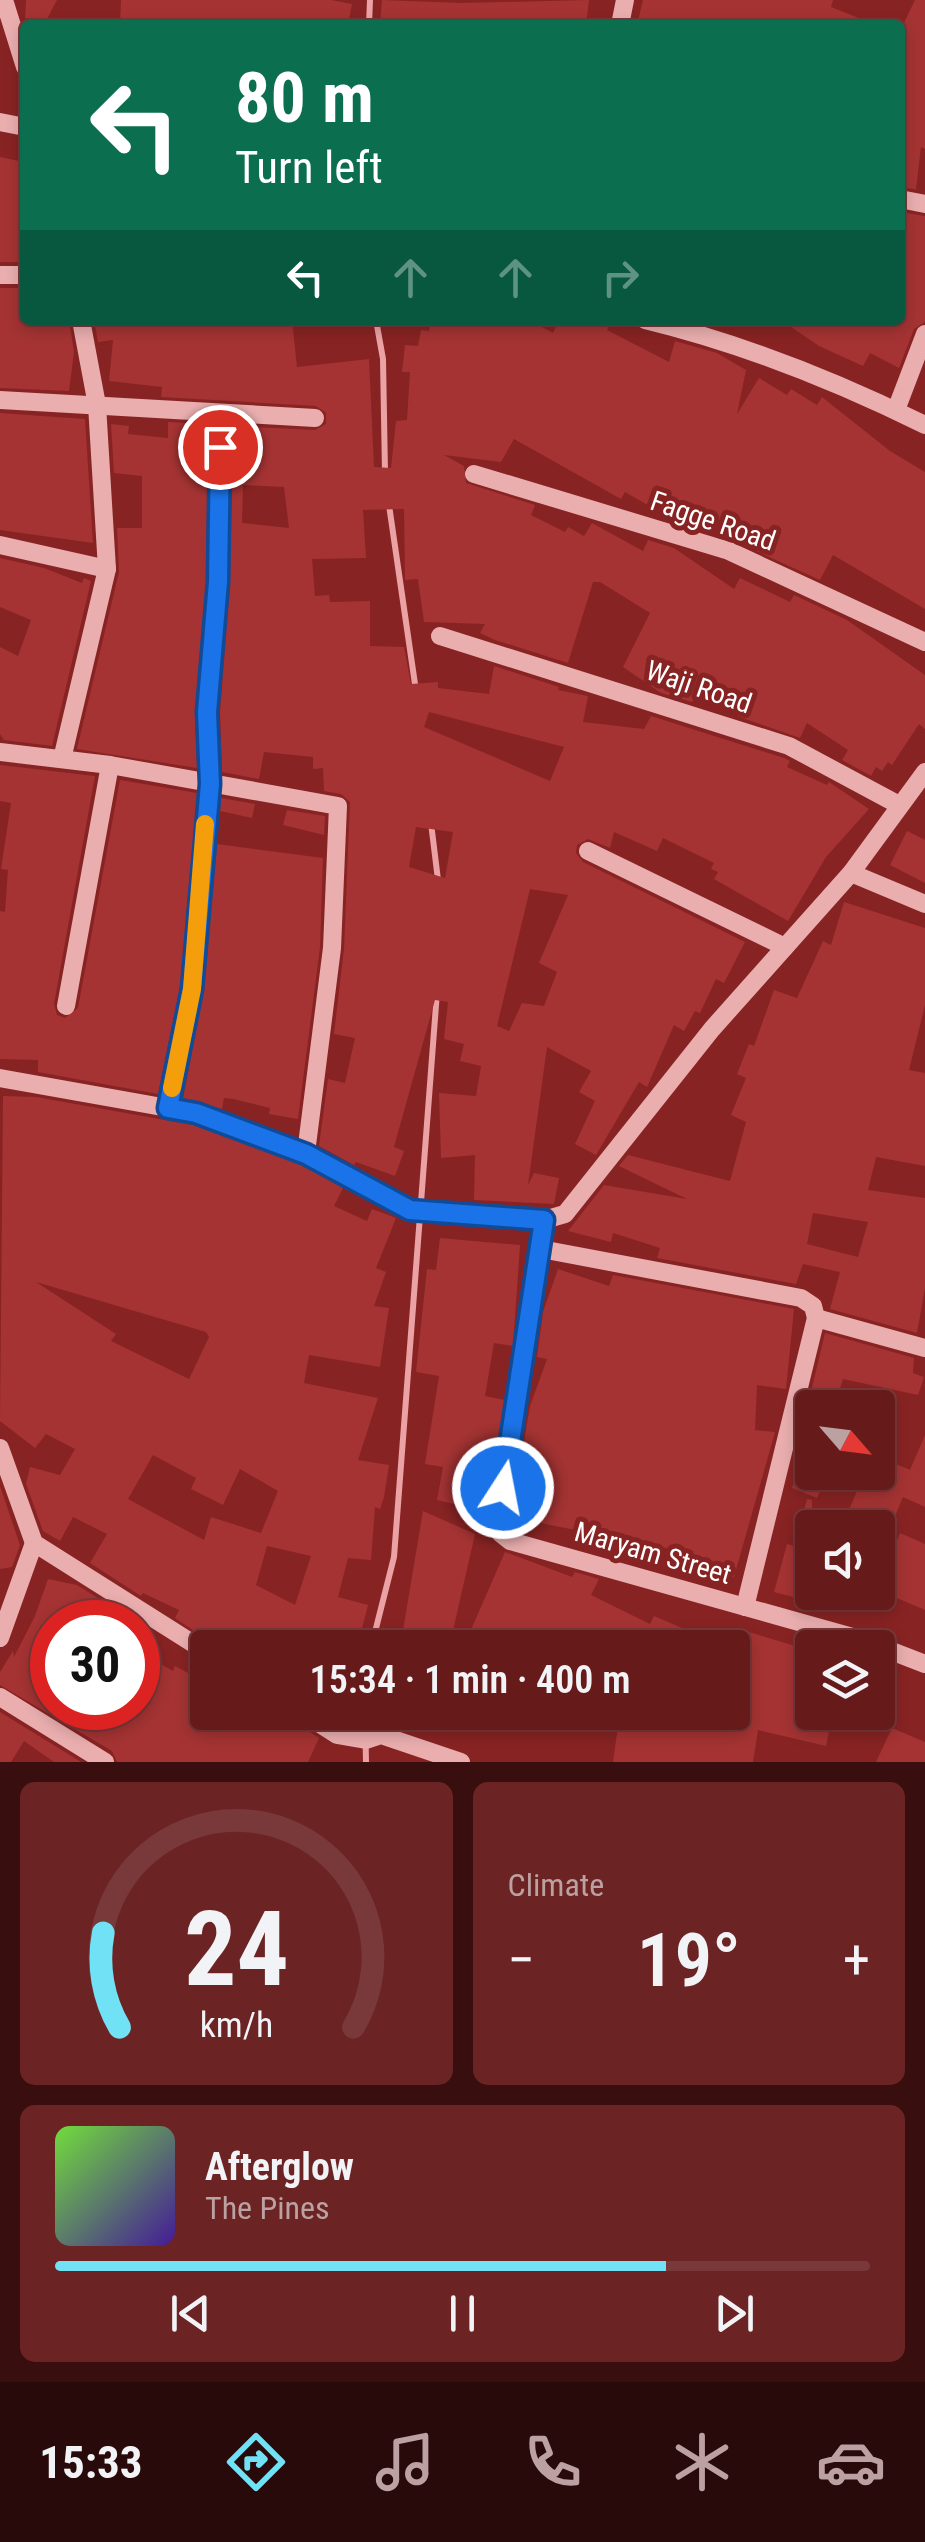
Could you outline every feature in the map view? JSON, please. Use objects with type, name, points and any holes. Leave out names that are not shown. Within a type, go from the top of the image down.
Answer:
[{"type":"street","points":[[4,0],[20,50]]},
{"type":"street","points":[[62,759],[107,569],[97,405],[82,325]]},
{"type":"street","points":[[665,325],[733,342],[925,425]]},
{"type":"street","points":[[896,410],[925,334]]},
{"type":"street","points":[[0,400],[315,418]]},
{"type":"street","points":[[168,1108],[192,989],[210,784],[207,712],[218,582],[221,414]]},
{"type":"street","name":"Fagge Road","points":[[474,474],[729,551],[925,642]]},
{"type":"street","points":[[0,545],[107,569]]},
{"type":"street","name":"Waji Road","points":[[440,636],[789,746],[899,804]]},
{"type":"street","points":[[0,752],[110,765],[338,806],[332,948],[306,1154]]},
{"type":"street","points":[[66,1006],[110,765]]},
{"type":"street","points":[[0,1078],[196,1113],[306,1154],[420,1212],[544,1220],[564,1214],[699,1044],[851,873],[925,772]]},
{"type":"street","points":[[588,851],[785,947]]},
{"type":"street","points":[[851,873],[925,904]]},
{"type":"street","name":"Maryam Street","points":[[544,1220],[496,1520],[500,1534],[510,1541],[745,1607],[925,1664]]},
{"type":"street","points":[[540,1249],[801,1298],[812,1306],[816,1318],[745,1607]]},
{"type":"street","points":[[816,1318],[925,1348]]},
{"type":"street","points":[[0,1448],[34,1543],[190,1642]]},
{"type":"street","points":[[0,1638],[34,1543]]},
{"type":"street","points":[[0,1697],[105,1762]]},
{"type":"street","points":[[329,1730],[366,1740],[381,1735],[461,1762]]},
{"type":"building","points":[[26,0],[57,0],[47,19],[25,18]]},
{"type":"building","points":[[121,0],[331,0],[352,4],[349,20],[120,20]]},
{"type":"building","points":[[382,0],[589,0],[587,20],[380,20]]},
{"type":"building","points":[[643,0],[833,0],[831,7],[864,20],[638,20]]},
{"type":"building","points":[[915,0],[925,0],[925,149],[921,147],[916,189],[919,190],[905,188],[905,21]]},
{"type":"building","points":[[0,157],[20,161],[20,262],[0,262]]},
{"type":"building","points":[[905,213],[925,216],[925,322],[914,329],[899,368],[870,353],[863,366],[819,346],[788,325],[905,325]]},
{"type":"building","points":[[0,288],[20,288],[20,325],[70,325],[74,352],[69,391],[0,388]]},
{"type":"building","points":[[95,325],[293,325],[297,367],[369,359],[374,467],[391,468],[396,421],[407,420],[410,372],[402,372],[405,345],[418,346],[421,330],[429,331],[430,325],[538,325],[553,333],[557,325],[609,325],[607,330],[669,362],[675,341],[717,353],[746,370],[737,414],[759,378],[787,395],[791,389],[817,405],[822,397],[890,451],[925,472],[925,609],[833,555],[820,580],[712,531],[678,508],[672,519],[625,492],[621,499],[514,439],[501,462],[444,455],[464,466],[466,483],[535,505],[531,515],[565,532],[568,527],[584,536],[592,523],[643,551],[648,540],[674,548],[734,589],[740,578],[790,602],[794,595],[847,620],[925,675],[925,729],[919,724],[892,765],[888,762],[882,771],[876,767],[871,776],[842,760],[848,750],[807,723],[800,738],[737,716],[738,712],[698,693],[692,702],[661,693],[623,667],[650,613],[600,582],[593,582],[568,663],[480,633],[485,624],[424,622],[418,579],[405,580],[404,509],[363,510],[366,558],[312,559],[315,596],[329,595],[330,602],[370,601],[370,646],[404,647],[411,684],[438,682],[438,688],[489,694],[494,666],[559,687],[558,690],[588,696],[583,722],[644,729],[651,716],[784,758],[790,761],[787,767],[827,785],[829,782],[869,809],[826,857],[788,921],[714,879],[718,872],[711,869],[714,863],[663,838],[657,851],[614,832],[610,848],[588,839],[577,845],[576,853],[583,862],[745,942],[724,983],[716,979],[700,1013],[695,1011],[684,1031],[674,1025],[647,1087],[639,1082],[596,1155],[575,1144],[595,1101],[579,1092],[591,1071],[547,1047],[528,1185],[534,1173],[559,1178],[554,1204],[474,1200],[475,1155],[441,1158],[439,1093],[476,1096],[481,1066],[460,1061],[464,1044],[444,1039],[448,1002],[435,1000],[394,1147],[404,1151],[395,1176],[356,1162],[354,1165],[319,1146],[328,1079],[345,1083],[355,1038],[334,1034],[344,949],[350,802],[341,794],[324,791],[323,768],[313,769],[313,757],[264,752],[259,779],[222,772],[220,712],[230,583],[233,426],[315,430],[326,424],[326,413],[316,406],[161,397],[162,387],[109,381],[113,340],[98,342]],"holes":[[[243,485],[284,487],[289,528],[242,523]],[[429,712],[564,747],[550,781],[424,727]],[[416,827],[453,832],[445,878],[409,867]],[[530,889],[568,895],[539,963],[557,972],[544,1006],[522,1003],[509,1031],[497,1026]]]},
{"type":"building","points":[[0,413],[85,419],[93,543],[0,530]]},
{"type":"building","points":[[168,422],[208,424],[206,581],[195,711],[197,768],[77,749],[119,572],[117,528],[142,528],[142,476],[114,473],[111,424],[129,426],[128,434],[168,438]]},
{"type":"building","points":[[0,558],[44,568],[82,583],[84,578],[91,581],[52,746],[4,740],[0,734],[0,647],[18,656],[31,620],[0,607]]},
{"type":"building","points":[[0,765],[95,776],[54,1004],[57,1015],[65,1018],[78,1008],[120,780],[197,793],[180,987],[158,1094],[38,1072],[38,1060],[0,1059],[0,911],[5,912],[8,870],[1,869],[11,803],[0,801]]},
{"type":"building","points":[[221,798],[255,804],[252,818],[220,811]]},
{"type":"building","points":[[287,810],[325,816],[324,835],[283,825]]},
{"type":"building","points":[[907,831],[925,840],[925,883],[890,865]]},
{"type":"building","points":[[217,844],[323,858],[320,947],[298,1119],[269,1114],[270,1108],[233,1099],[224,1098],[222,1109],[183,1098],[204,991]]},
{"type":"building","points":[[844,902],[925,928],[925,1005],[909,1070],[925,1073],[925,1166],[876,1157],[868,1190],[925,1198],[925,1288],[917,1333],[830,1309],[840,1272],[803,1264],[796,1284],[657,1258],[660,1248],[613,1233],[611,1242],[568,1231],[604,1185],[687,1199],[619,1166],[628,1155],[730,1181],[746,1122],[731,1115],[746,1078],[737,1074],[749,1044],[754,1046],[774,990],[797,998],[823,941],[831,945]],"holes":[[[813,1213],[868,1222],[858,1257],[807,1244]]]},
{"type":"building","points":[[3,1096],[36,1097],[193,1125],[301,1164],[343,1188],[334,1206],[367,1221],[372,1209],[396,1218],[376,1268],[386,1272],[374,1306],[389,1308],[380,1367],[309,1355],[304,1383],[378,1398],[358,1460],[389,1465],[384,1497],[380,1509],[375,1507],[371,1560],[348,1558],[338,1597],[368,1605],[362,1630],[193,1630],[175,1618],[179,1610],[143,1593],[141,1596],[90,1563],[107,1534],[73,1517],[60,1541],[43,1531],[26,1484],[30,1467],[60,1475],[75,1449],[46,1434],[35,1448],[0,1421]],"holes":[[[36,1282],[206,1332],[209,1337],[189,1379],[111,1341],[116,1334]],[[153,1455],[196,1478],[191,1489],[223,1505],[240,1469],[278,1491],[261,1533],[211,1517],[204,1540],[128,1499]],[[267,1546],[311,1556],[295,1605],[256,1585]]]},
{"type":"building","points":[[440,1238],[520,1245],[513,1346],[494,1343],[485,1396],[505,1400],[498,1454],[494,1470],[484,1468],[475,1509],[437,1500],[443,1467],[425,1464],[439,1376],[416,1372],[427,1269],[436,1270]]},
{"type":"building","points":[[558,1269],[609,1286],[613,1275],[794,1309],[786,1389],[757,1385],[755,1430],[775,1432],[734,1577],[688,1564],[691,1553],[515,1518],[525,1478],[518,1477],[530,1406],[547,1359],[537,1357],[543,1312]]},
{"type":"building","points":[[825,1333],[914,1358],[913,1373],[924,1377],[918,1395],[843,1379],[840,1390],[811,1390]]},
{"type":"building","points":[[925,1435],[925,1507],[903,1497],[895,1516],[895,1510],[849,1510],[858,1490],[895,1490],[895,1463],[910,1470]]},
{"type":"building","points":[[0,1486],[20,1545],[12,1567],[0,1569]]},
{"type":"building","points":[[797,1490],[820,1490],[817,1498]]},
{"type":"building","points":[[807,1499],[812,1500],[812,1510],[804,1510]]},
{"type":"building","points":[[423,1511],[475,1534],[453,1630],[403,1630]]},
{"type":"building","points":[[900,1533],[925,1544],[925,1610],[895,1597],[895,1546]]},
{"type":"building","points":[[795,1542],[795,1598],[774,1592],[787,1544],[794,1546]]},
{"type":"building","points":[[505,1552],[572,1577],[575,1572],[599,1579],[591,1595],[650,1624],[654,1616],[687,1630],[471,1630]]},
{"type":"building","points":[[48,1579],[77,1585],[101,1600],[41,1600]]},
{"type":"building","points":[[30,1626],[30,1703],[0,1685],[0,1672],[13,1651],[14,1657]]},
{"type":"building","points":[[750,1632],[795,1646],[795,1730],[829,1730],[826,1746],[758,1730],[753,1762],[613,1762],[617,1730],[750,1730]]},
{"type":"building","points":[[160,1664],[173,1671],[175,1666],[188,1673],[190,1670],[190,1730],[306,1730],[319,1738],[308,1762],[117,1762],[112,1751],[76,1730],[160,1730]]},
{"type":"building","points":[[0,1712],[81,1762],[54,1762],[24,1741],[11,1762],[0,1762]]},
{"type":"building","points":[[891,1730],[925,1742],[925,1762],[876,1762]]},
{"type":"waterway","points":[[369,20],[370,0]]},
{"type":"waterway","points":[[377,325],[383,359],[385,473]]},
{"type":"waterway","points":[[389,505],[416,691]]},
{"type":"waterway","points":[[431,823],[438,880]]},
{"type":"waterway","points":[[376,1630],[394,1557],[437,992]]},
{"type":"waterway","points":[[365,1730],[366,1762]]},
{"type":"slow traffic","points":[[172,1088],[192,989],[205,824]]},
{"type":"route","points":[[220,447],[218,582],[207,712],[210,784],[200,860],[192,989],[168,1108],[196,1113],[306,1154],[410,1210],[544,1220],[503,1488]]}]
